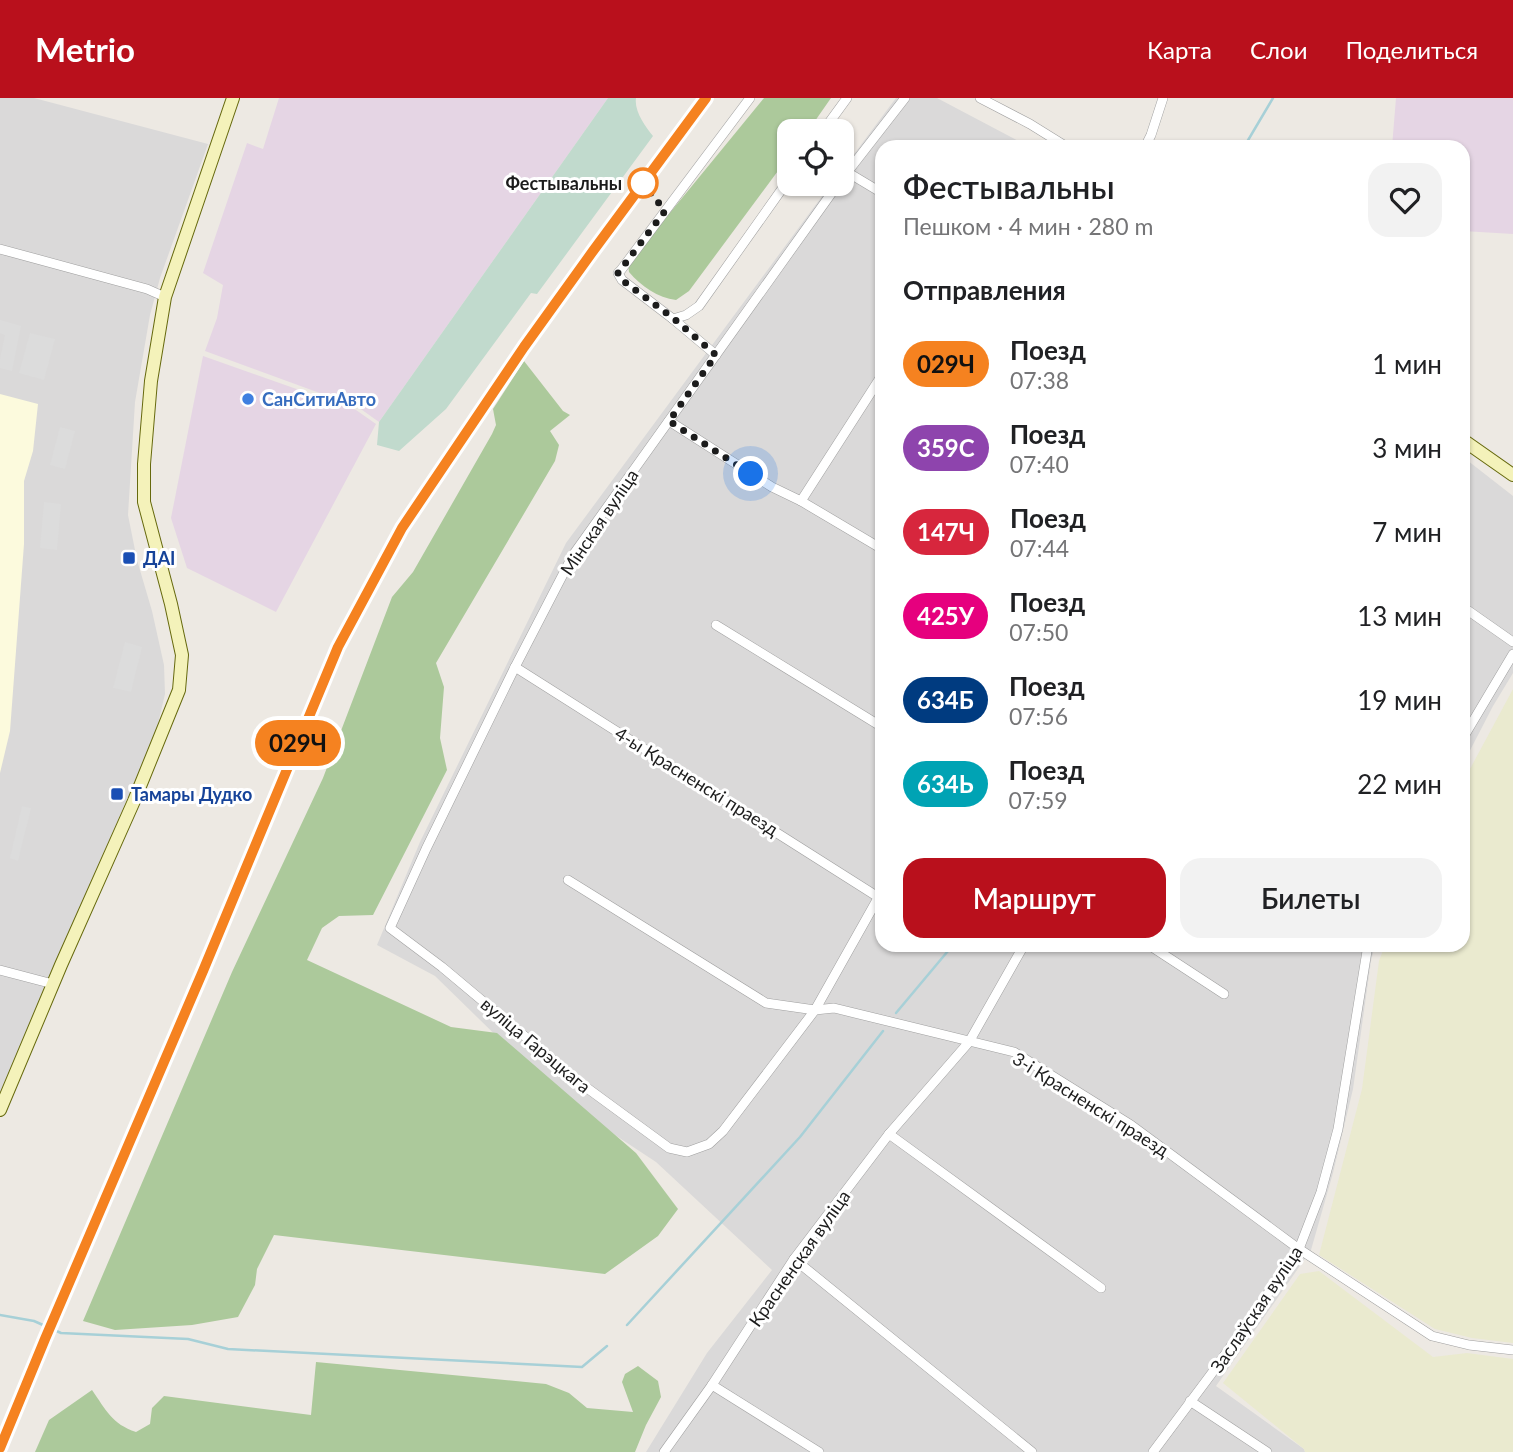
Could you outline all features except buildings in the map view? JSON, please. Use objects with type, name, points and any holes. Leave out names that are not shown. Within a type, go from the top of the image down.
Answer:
[{"type":"street","points":[[0,1110],[134,801],[179,690],[182,655],[144,502],[144,464],[151,381],[165,297],[233,98]]},
{"type":"street","points":[[716,355],[673,318],[622,280],[618,273],[750,98]]},
{"type":"street","points":[[832,119],[847,98]]},
{"type":"street","points":[[854,162],[905,98]]},
{"type":"street","points":[[980,98],[1056,140]]},
{"type":"street","points":[[1148,140],[1163,98]]},
{"type":"street","points":[[854,180],[875,190]]},
{"type":"street","points":[[673,318],[686,315],[699,306],[777,196]]},
{"type":"street","name":"Мінская вуліца","points":[[390,928],[514,667],[573,555],[829,196]]},
{"type":"street","points":[[0,249],[147,289],[165,297]]},
{"type":"street","points":[[801,501],[875,386]]},
{"type":"street","points":[[669,421],[772,487],[875,545]]},
{"type":"street","points":[[1470,445],[1513,475]]},
{"type":"street","points":[[1470,612],[1513,642]]},
{"type":"street","points":[[716,625],[875,723]]},
{"type":"street","points":[[1470,726],[1513,654]]},
{"type":"street","name":"4-ы Красненскі праезд","points":[[514,667],[875,891]]},
{"type":"street","name":"3-і Красненскі праезд","points":[[568,880],[766,1003],[815,1010],[834,1008],[1014,1052],[1131,1125],[1299,1250],[1432,1336],[1469,1345],[1513,1350]]},
{"type":"street","points":[[815,1010],[875,903]]},
{"type":"street","name":"вуліца Гарэцкага","points":[[390,928],[442,967],[593,1092],[669,1148],[687,1152],[709,1144],[723,1131],[815,1010]]},
{"type":"street","name":"Красненская вуліца","points":[[664,1452],[712,1385],[794,1259],[889,1134],[969,1042],[1020,952]]},
{"type":"street","points":[[1160,952],[1224,994]]},
{"type":"street","name":"Заслаўская вуліца","points":[[1153,1452],[1299,1250],[1321,1192],[1338,1129],[1367,952]]},
{"type":"street","points":[[0,970],[53,984]]},
{"type":"street","points":[[889,1134],[1101,1288]]},
{"type":"street","points":[[794,1259],[1032,1452]]},
{"type":"street","points":[[712,1385],[819,1452]]},
{"type":"street","points":[[1191,1401],[1267,1452]]},
{"type":"shaded area","points":[[0,98],[34,98],[208,144],[160,278],[150,315],[135,402],[128,515],[164,665],[165,694],[156,732],[0,1093]]},
{"type":"shaded area","points":[[279,98],[608,98],[379,422],[358,407],[205,351],[217,318],[223,285],[203,273],[247,143],[263,149]]},
{"type":"shaded area","points":[[896,98],[937,98],[1017,140],[875,140],[875,952],[1373,952],[1353,1089],[1311,1250],[1216,1386],[1305,1452],[646,1452],[707,1353],[772,1270],[656,1162],[615,1135],[519,1058],[435,976],[377,945],[420,842],[566,543],[822,196],[854,196],[854,154]]},
{"type":"shaded area","points":[[1396,98],[1513,98],[1513,234],[1470,231],[1470,140],[1393,140]]},
{"type":"shaded area","points":[[0,320],[21,326],[12,371],[0,368],[5,335],[0,333]]},
{"type":"shaded area","points":[[30,333],[55,339],[44,380],[19,373]]},
{"type":"shaded area","points":[[203,356],[356,410],[376,424],[276,612],[187,568],[171,518]]},
{"type":"shaded area","points":[[0,394],[38,404],[33,451],[24,481],[24,544],[10,731],[0,773]]},
{"type":"shaded area","points":[[60,427],[75,431],[65,469],[50,465]]},
{"type":"shaded area","points":[[1470,462],[1513,496],[1513,673],[1470,750]]},
{"type":"shaded area","points":[[44,502],[61,504],[57,550],[40,548]]},
{"type":"shaded area","points":[[125,642],[142,647],[131,692],[113,688]]},
{"type":"shaded area","points":[[22,806],[31,808],[18,861],[10,858]]},
{"type":"green space","points":[[608,98],[636,98],[638,113],[653,136],[537,294],[531,293],[446,409],[399,451],[377,445],[379,422]]},
{"type":"green space","points":[[764,98],[831,98],[816,119],[777,119],[777,172],[689,291],[676,300],[663,297],[639,282],[629,272],[628,264]]},
{"type":"green space","points":[[524,361],[563,411],[570,415],[550,431],[559,445],[555,461],[436,663],[444,687],[440,738],[447,770],[373,915],[339,916],[322,928],[307,960],[451,1027],[497,1033],[636,1153],[678,1209],[658,1236],[605,1274],[274,1235],[257,1269],[255,1285],[238,1317],[192,1325],[115,1330],[83,1321],[232,972],[323,778],[392,597],[413,572],[492,434],[496,425],[493,409]]},
{"type":"green space","points":[[1513,689],[1513,1343],[1472,1338],[1435,1329],[1319,1255],[1362,1089],[1382,952],[1470,952],[1470,769]]},
{"type":"green space","points":[[1319,1271],[1433,1357],[1467,1353],[1513,1359],[1513,1452],[1305,1452],[1223,1383],[1300,1274]]},
{"type":"green space","points":[[316,1362],[546,1384],[569,1393],[587,1408],[633,1412],[622,1382],[625,1374],[638,1366],[658,1381],[661,1397],[635,1452],[35,1452],[49,1420],[92,1390],[115,1420],[136,1432],[150,1424],[152,1408],[164,1396],[311,1415]]},
{"type":"waterway","points":[[1248,140],[1273,98]]},
{"type":"waterway","points":[[896,1013],[947,952]]},
{"type":"waterway","points":[[627,1325],[800,1137],[883,1031]]},
{"type":"waterway","points":[[0,1315],[34,1321],[61,1333],[188,1339],[228,1349],[582,1367],[607,1346]]},
{"type":"railway","points":[[0,1448],[338,647],[402,528],[593,251],[706,98]]},
{"type":"train","name":"029Ч","points":[[0,1448],[338,647],[402,528],[524,347],[706,98]]},
{"type":"place","name":"Фестывальны","points":[[643,183]]},
{"type":"place","name":"СанСитиАвто","points":[[248,399]]},
{"type":"place","name":"ДАІ","points":[[129,558]]},
{"type":"place","name":"Тамары Дудко","points":[[117,794]]},
{"type":"route","points":[[643,183],[665,211],[618,273],[622,280],[673,318],[716,355],[669,421],[751,474]]}]
